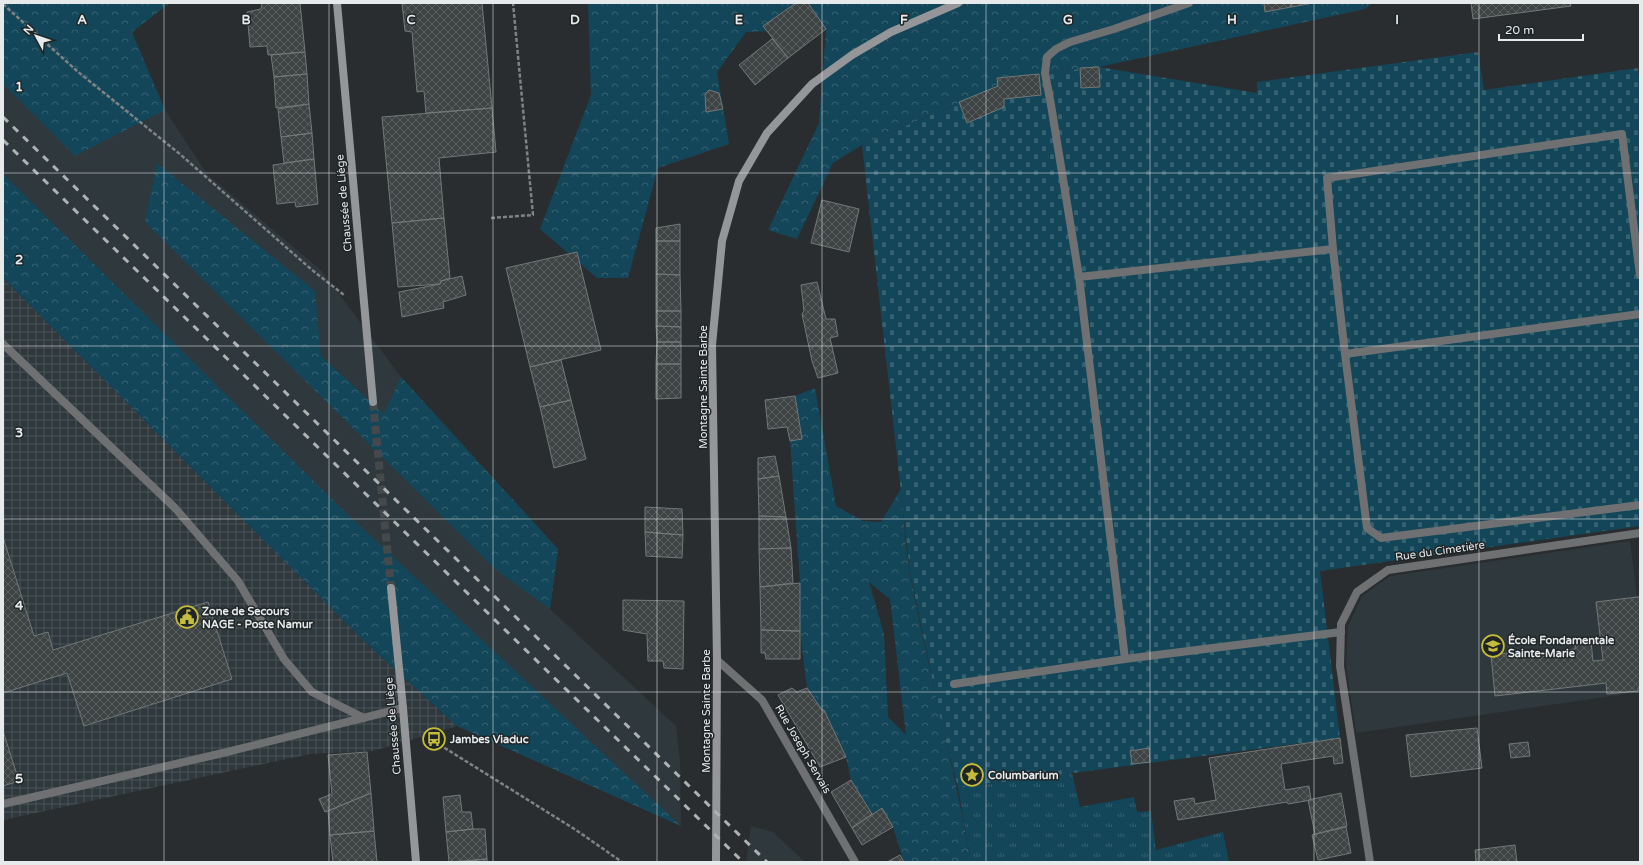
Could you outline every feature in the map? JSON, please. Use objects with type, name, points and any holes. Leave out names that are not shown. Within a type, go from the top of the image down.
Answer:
[{"type":"main road","name":"Chaussée de Liège","points":[[337,3],[373,402]]},
{"type":"main road","name":"Montagne Sainte Barbe","points":[[716,862],[717,660],[712,345],[722,241],[739,181],[768,133],[812,84],[852,55],[891,32],[958,3]]},
{"type":"main road","name":"Chaussée de Liège","points":[[391,588],[416,862]]},
{"type":"street","points":[[1125,659],[1079,277],[1044,73],[1047,57],[1056,49],[1070,42],[1114,29],[1189,3]]},
{"type":"street","points":[[1640,275],[1622,134],[1327,178],[1333,249],[1367,528],[1381,538],[1640,505]]},
{"type":"street","points":[[1079,277],[1333,249]]},
{"type":"street","points":[[1345,354],[1640,314]]},
{"type":"street","points":[[3,344],[175,508],[238,581],[284,659],[312,692],[364,718]]},
{"type":"street","name":"Rue du Cimetière","points":[[1370,862],[1340,666],[1341,624],[1357,592],[1388,570],[1640,533]]},
{"type":"street","points":[[954,684],[1125,659],[1341,632]]},
{"type":"street","name":"Rue Joseph Servais","points":[[717,660],[762,700],[855,862]]},
{"type":"street","points":[[3,804],[403,708]]},
{"type":"path","points":[[491,218],[533,215],[513,3]]},
{"type":"path","points":[[3,4],[77,71],[180,155],[312,270],[365,312]]},
{"type":"path","points":[[404,723],[576,830],[622,862]]},
{"type":"shaded area","points":[[3,3],[165,110],[207,174],[322,271],[401,377],[558,549],[550,609],[676,726],[680,760],[681,826],[457,726],[3,278]]},
{"type":"shaded area","points":[[3,278],[365,642],[457,726],[373,751],[310,754],[3,820]]},
{"type":"shaded area","name":"École Fondamentale Sainte-Marie","points":[[1630,541],[1637,597],[1640,597],[1640,692],[1356,733],[1346,666],[1348,626],[1362,596],[1390,576]]},
{"type":"shaded area","points":[[751,826],[773,832],[805,862],[746,862]]},
{"type":"green space","points":[[3,3],[170,3],[132,32],[165,110],[75,156],[3,84]]},
{"type":"green space","points":[[588,3],[1373,3],[1365,9],[1099,67],[1045,73],[998,86],[862,145],[833,163],[797,239],[768,230],[819,123],[826,29],[746,32],[717,72],[729,144],[658,168],[628,278],[597,278],[540,229],[591,95]]},
{"type":"green space","points":[[1478,52],[1484,90],[1638,68],[1640,88],[1640,526],[1320,571],[1340,738],[958,788],[941,721],[910,572],[862,145],[998,86],[997,78],[1099,67],[1257,93],[1257,82]]},
{"type":"green space","points":[[157,163],[315,291],[321,356],[384,414],[401,377],[558,549],[550,609],[495,569],[145,222]]},
{"type":"green space","points":[[3,174],[341,508],[681,826],[457,726],[365,642],[3,278]]},
{"type":"green space","points":[[815,388],[836,506],[863,521],[881,522],[901,489],[910,574],[957,790],[971,862],[904,862],[893,827],[882,809],[872,814],[851,780],[846,757],[824,710],[822,710],[807,688],[800,631],[800,583],[790,441],[802,439],[795,396]],"holes":[[[869,582],[890,599],[906,735],[888,717],[884,634]]]},
{"type":"green space","points":[[1072,773],[1080,807],[1134,797],[1137,812],[1151,811],[1156,850],[1223,832],[1229,862],[971,862],[958,788]]},
{"type":"building","points":[[262,3],[300,3],[305,52],[268,55],[267,46],[250,47],[247,12],[261,9]]},
{"type":"building","points":[[402,3],[482,3],[492,108],[426,113],[424,91],[417,92],[412,32],[405,31]]},
{"type":"building","points":[[796,3],[808,3],[826,29],[788,58],[763,26]]},
{"type":"building","points":[[1264,3],[1291,3],[1291,7],[1265,12]]},
{"type":"building","points":[[1291,3],[1313,3],[1291,7]]},
{"type":"building","points":[[1471,3],[1570,3],[1571,6],[1473,19]]},
{"type":"building","points":[[772,39],[788,58],[755,85],[739,65]]},
{"type":"building","points":[[305,52],[307,74],[274,77],[271,55]]},
{"type":"building","points":[[1099,67],[1100,87],[1081,88],[1080,68]]},
{"type":"building","points":[[307,74],[309,104],[276,108],[274,77]]},
{"type":"building","points":[[1039,74],[1041,95],[1004,99],[1004,107],[967,123],[959,102],[998,86],[997,78]]},
{"type":"building","points":[[709,90],[719,93],[723,109],[706,112],[705,94]]},
{"type":"building","points":[[309,104],[312,133],[281,137],[278,109]]},
{"type":"building","points":[[492,108],[496,152],[439,158],[444,218],[392,223],[382,117]]},
{"type":"building","points":[[312,133],[314,159],[284,163],[281,137]]},
{"type":"building","points":[[314,159],[318,204],[296,207],[295,202],[277,204],[273,165]]},
{"type":"building","points":[[822,200],[859,209],[849,252],[811,243]]},
{"type":"building","points":[[444,218],[450,278],[441,281],[440,284],[398,287],[392,223]]},
{"type":"building","points":[[680,224],[680,241],[656,241],[656,228]]},
{"type":"building","points":[[656,241],[680,241],[680,275],[656,274]]},
{"type":"building","points":[[577,252],[601,350],[530,367],[506,268]]},
{"type":"building","points":[[656,274],[680,275],[681,311],[656,311]]},
{"type":"building","points":[[462,276],[466,295],[443,302],[444,308],[402,317],[399,292],[440,284],[441,281]]},
{"type":"building","points":[[817,282],[826,319],[835,319],[838,336],[830,338],[838,373],[818,378],[812,361],[802,314],[804,311],[801,285]]},
{"type":"building","points":[[656,311],[681,311],[681,327],[656,326]]},
{"type":"building","points":[[656,326],[681,327],[681,342],[657,342]]},
{"type":"building","points":[[657,342],[681,342],[681,364],[656,364]]},
{"type":"building","points":[[561,360],[571,400],[540,407],[530,367]]},
{"type":"building","points":[[656,364],[681,364],[681,398],[656,399]]},
{"type":"building","points":[[795,396],[802,439],[790,441],[787,427],[768,429],[765,400]]},
{"type":"building","points":[[571,400],[586,459],[554,468],[540,407]]},
{"type":"building","points":[[775,456],[779,476],[758,479],[758,458]]},
{"type":"building","points":[[779,476],[786,517],[759,516],[758,479]]},
{"type":"building","points":[[645,507],[682,509],[683,535],[645,532]]},
{"type":"building","points":[[759,516],[786,517],[791,548],[759,549]]},
{"type":"building","points":[[645,532],[683,535],[682,558],[646,556]]},
{"type":"building","name":"Zone de Secours NAGE - Poste Namur","points":[[3,537],[34,636],[48,632],[53,650],[208,602],[232,679],[84,726],[67,673],[3,693]]},
{"type":"building","points":[[791,548],[793,583],[760,587],[759,549]]},
{"type":"building","points":[[800,583],[800,631],[761,630],[760,587]]},
{"type":"building","points":[[1640,597],[1640,687],[1638,688],[1638,691],[1607,694],[1606,683],[1495,696],[1491,655],[1507,653],[1507,657],[1575,649],[1575,644],[1591,642],[1593,661],[1603,660],[1596,602]]},
{"type":"building","points":[[623,600],[684,601],[683,669],[664,668],[663,661],[648,661],[647,634],[623,630]]},
{"type":"building","points":[[761,630],[800,631],[800,659],[766,659],[765,653],[761,653]]},
{"type":"building","points":[[792,688],[797,692],[807,688],[822,710],[824,710],[846,757],[820,767],[778,695]]},
{"type":"building","points":[[1477,728],[1482,768],[1411,777],[1406,735]]},
{"type":"building","points":[[3,731],[19,781],[3,786]]},
{"type":"building","points":[[1340,738],[1343,763],[1334,764],[1333,756],[1281,764],[1285,790],[1309,786],[1311,800],[1288,804],[1287,802],[1178,820],[1174,801],[1194,798],[1195,804],[1216,800],[1209,758]]},
{"type":"building","points":[[1528,742],[1530,756],[1511,758],[1509,744]]},
{"type":"building","points":[[1149,748],[1150,762],[1132,764],[1130,751]]},
{"type":"building","points":[[367,752],[371,793],[325,812],[319,799],[332,794],[328,755]]},
{"type":"building","points":[[851,780],[872,814],[852,828],[831,792]]},
{"type":"building","points":[[371,793],[374,831],[330,835],[328,811]]},
{"type":"building","points":[[1341,793],[1347,826],[1315,834],[1308,800]]},
{"type":"building","points":[[460,795],[462,812],[471,812],[473,829],[446,832],[443,797]]},
{"type":"building","points":[[882,808],[893,827],[862,845],[852,828]]},
{"type":"building","points":[[1346,827],[1351,853],[1318,860],[1312,835]]},
{"type":"building","points":[[485,829],[487,859],[449,862],[446,832]]},
{"type":"building","points":[[374,831],[377,862],[333,862],[330,835]]},
{"type":"building","points":[[1515,845],[1517,862],[1476,862],[1475,850]]},
{"type":"building","points":[[900,855],[904,862],[887,862]]},
{"type":"building","points":[[487,859],[487,862],[458,862]]},
{"type":"tunnel","points":[[373,402],[391,588]]},
{"type":"railway","points":[[3,117],[767,862]]},
{"type":"railway","points":[[3,140],[743,862]]},
{"type":"place","name":"Zone de Secours NAGE - Poste Namur","points":[[187,617]]},
{"type":"place","name":"École Fondamentale Sainte-Marie","points":[[1493,646]]},
{"type":"place","name":"Jambes Viaduc","points":[[434,739]]},
{"type":"place","name":"Columbarium","points":[[972,775]]}]
